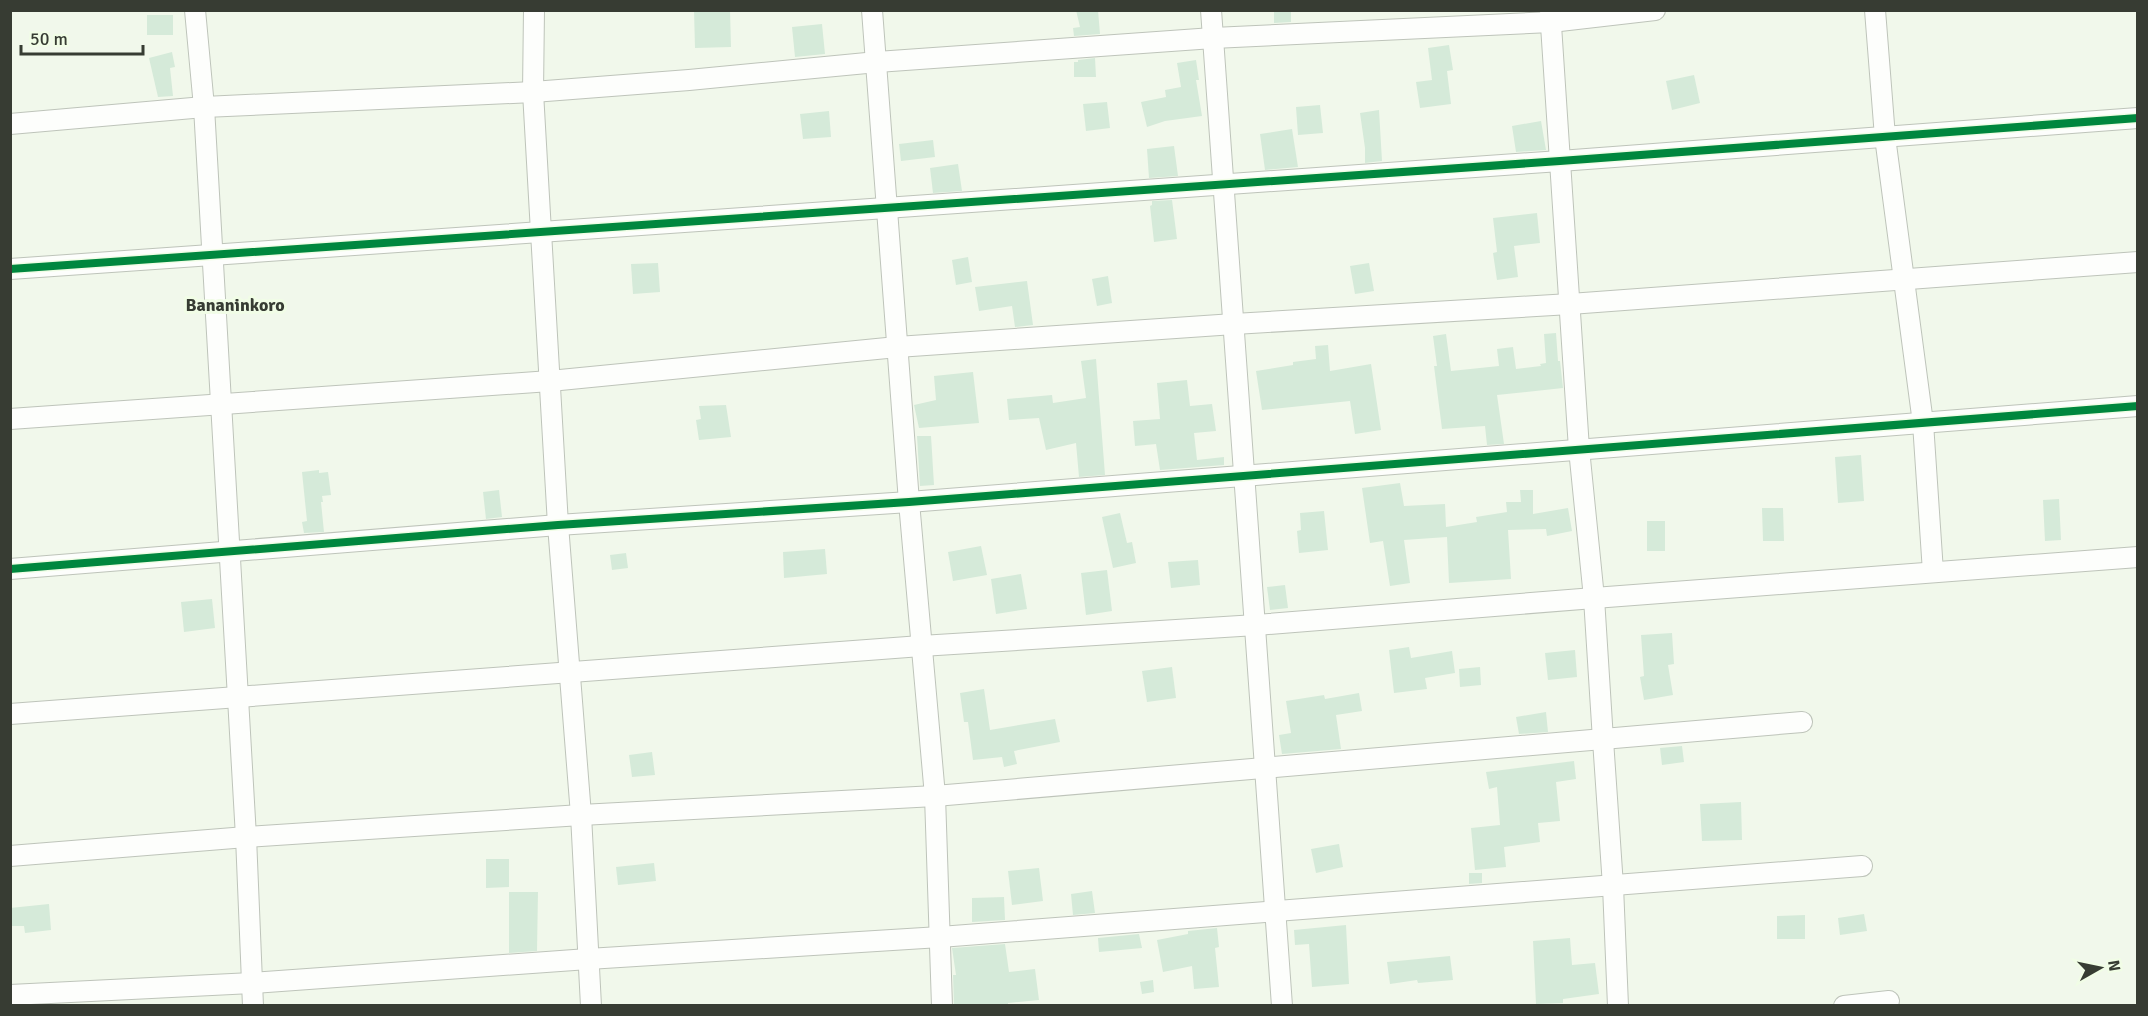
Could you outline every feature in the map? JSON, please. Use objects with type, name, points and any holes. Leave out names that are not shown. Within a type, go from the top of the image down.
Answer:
[{"type":"street","points":[[195,10],[204,107],[236,698],[246,837],[253,1005]]},
{"type":"street","points":[[534,10],[533,92],[541,232],[558,525],[581,815],[591,1005]]},
{"type":"street","points":[[872,10],[909,502],[934,796],[942,1005]]},
{"type":"street","points":[[1211,10],[1282,1005]]},
{"type":"street","points":[[10,124],[204,107],[533,92],[877,62],[1655,10]]},
{"type":"street","points":[[1875,10],[1885,137],[1923,423],[1933,572]]},
{"type":"street","points":[[1551,16],[1579,449],[1594,598],[1613,886],[1618,1005]]},
{"type":"street","points":[[10,270],[2138,118]]},
{"type":"street","points":[[10,419],[550,381],[897,346],[1570,304],[2138,262]]},
{"type":"street","points":[[10,569],[558,525],[909,502],[2138,406]]},
{"type":"street","points":[[10,714],[921,646],[1256,625],[2138,557]]},
{"type":"street","points":[[10,856],[246,837],[581,815],[934,796],[1802,722]]},
{"type":"street","points":[[10,995],[252,983],[940,937],[1862,866]]},
{"type":"street","points":[[1844,1005],[1889,1001]]},
{"type":"building","points":[[694,10],[730,10],[731,47],[695,48]]},
{"type":"building","points":[[1076,10],[1098,10],[1100,34],[1074,36],[1073,28],[1080,27]]},
{"type":"building","points":[[1274,10],[1291,10],[1291,22],[1274,23]]},
{"type":"building","points":[[147,15],[173,15],[173,35],[147,35]]},
{"type":"building","points":[[822,24],[825,54],[795,57],[792,27]]},
{"type":"building","points":[[1449,45],[1453,70],[1447,71],[1451,104],[1420,108],[1416,82],[1432,80],[1428,48]]},
{"type":"building","points":[[172,52],[175,67],[170,68],[173,96],[158,97],[149,58]]},
{"type":"building","points":[[1095,58],[1096,77],[1074,77],[1074,62]]},
{"type":"building","points":[[1196,60],[1199,80],[1196,80],[1202,116],[1165,121],[1147,127],[1141,102],[1166,97],[1165,90],[1181,87],[1177,63]]},
{"type":"building","points":[[1694,75],[1700,103],[1672,110],[1666,81]]},
{"type":"building","points":[[1107,102],[1110,128],[1086,131],[1083,104]]},
{"type":"building","points":[[1320,105],[1323,133],[1298,135],[1296,107]]},
{"type":"building","points":[[1379,110],[1382,161],[1365,163],[1360,113]]},
{"type":"building","points":[[829,111],[831,137],[803,139],[800,114]]},
{"type":"building","points":[[1541,121],[1546,150],[1516,152],[1512,126]]},
{"type":"building","points":[[1292,129],[1298,167],[1265,170],[1260,134]]},
{"type":"building","points":[[933,140],[935,157],[901,161],[899,144]]},
{"type":"building","points":[[1174,146],[1178,176],[1149,178],[1147,149]]},
{"type":"building","points":[[958,164],[962,191],[933,193],[930,168]]},
{"type":"building","points":[[1172,200],[1177,239],[1154,242],[1150,206],[1152,201]]},
{"type":"building","points":[[1537,213],[1540,243],[1514,246],[1518,277],[1497,280],[1493,253],[1497,252],[1493,218]]},
{"type":"building","points":[[968,257],[972,282],[956,285],[952,260]]},
{"type":"building","points":[[658,263],[660,292],[633,294],[631,264]]},
{"type":"building","points":[[1369,263],[1374,291],[1355,294],[1350,266]]},
{"type":"building","points":[[1108,276],[1112,303],[1097,306],[1092,279]]},
{"type":"building","points":[[1027,281],[1033,325],[1015,327],[1012,306],[979,311],[975,287]]},
{"type":"building","points":[[1556,333],[1563,388],[1497,395],[1504,444],[1487,445],[1485,426],[1442,429],[1434,366],[1437,366],[1433,336],[1446,334],[1451,371],[1499,366],[1497,349],[1513,347],[1516,369],[1541,366],[1540,364],[1546,363],[1544,334]]},
{"type":"building","points":[[1328,345],[1330,371],[1371,364],[1381,430],[1355,434],[1350,401],[1262,410],[1256,371],[1316,359],[1315,346]]},
{"type":"building","points":[[1096,359],[1105,475],[1079,477],[1076,443],[1046,450],[1039,418],[1009,420],[1007,399],[1052,395],[1053,403],[1086,398],[1081,361]]},
{"type":"building","points":[[973,372],[979,423],[919,428],[914,405],[936,400],[934,376]]},
{"type":"building","points":[[1187,380],[1190,406],[1212,404],[1216,431],[1194,433],[1197,460],[1224,457],[1224,465],[1160,470],[1156,444],[1135,446],[1133,421],[1160,419],[1157,383]]},
{"type":"building","points":[[726,405],[731,437],[699,440],[696,420],[701,419],[699,406]]},
{"type":"building","points":[[917,436],[931,436],[934,485],[920,486]]},
{"type":"building","points":[[1861,455],[1864,501],[1838,503],[1835,457]]},
{"type":"building","points":[[319,470],[319,473],[328,472],[331,495],[322,496],[324,532],[304,533],[302,522],[307,521],[302,472]]},
{"type":"building","points":[[1400,483],[1404,506],[1445,504],[1446,527],[1477,522],[1476,517],[1507,512],[1506,502],[1521,502],[1520,490],[1533,490],[1533,514],[1568,508],[1572,531],[1547,536],[1546,529],[1508,530],[1511,579],[1449,583],[1447,537],[1404,540],[1410,583],[1390,586],[1383,541],[1370,543],[1362,488]]},
{"type":"building","points":[[499,490],[502,517],[486,519],[483,492]]},
{"type":"building","points":[[2059,499],[2061,540],[2045,541],[2043,500]]},
{"type":"building","points":[[1762,508],[1783,508],[1784,541],[1763,541]]},
{"type":"building","points":[[1324,511],[1328,550],[1299,553],[1297,531],[1301,530],[1300,513]]},
{"type":"building","points":[[1120,513],[1127,543],[1132,542],[1136,563],[1113,568],[1102,517]]},
{"type":"building","points":[[1647,521],[1665,521],[1665,551],[1647,551]]},
{"type":"building","points":[[981,546],[987,575],[953,581],[948,552]]},
{"type":"building","points":[[825,549],[827,574],[784,578],[783,552]]},
{"type":"building","points":[[626,553],[628,568],[612,570],[610,555]]},
{"type":"building","points":[[1198,560],[1200,585],[1171,588],[1168,562]]},
{"type":"building","points":[[1107,570],[1112,611],[1086,615],[1081,573]]},
{"type":"building","points":[[1021,574],[1027,609],[996,614],[991,579]]},
{"type":"building","points":[[1285,585],[1288,608],[1270,610],[1267,587]]},
{"type":"building","points":[[212,599],[215,628],[184,632],[181,602]]},
{"type":"building","points":[[1672,633],[1674,664],[1668,665],[1673,695],[1644,700],[1640,677],[1644,676],[1641,635]]},
{"type":"building","points":[[1409,647],[1411,658],[1452,651],[1455,673],[1425,678],[1427,689],[1394,693],[1389,650]]},
{"type":"building","points":[[1575,650],[1577,677],[1548,680],[1545,653]]},
{"type":"building","points":[[1172,667],[1176,698],[1147,702],[1142,671]]},
{"type":"building","points":[[1480,667],[1481,685],[1460,687],[1459,669]]},
{"type":"building","points":[[984,689],[990,730],[1055,719],[1060,742],[1014,751],[1017,764],[1004,767],[1002,757],[973,760],[968,722],[964,722],[960,693]]},
{"type":"building","points":[[1359,693],[1362,711],[1336,715],[1341,749],[1282,754],[1279,735],[1291,733],[1286,701],[1324,695],[1325,699]]},
{"type":"building","points":[[1546,712],[1548,732],[1519,734],[1516,717]]},
{"type":"building","points":[[1682,746],[1684,762],[1662,765],[1660,748]]},
{"type":"building","points":[[652,752],[655,775],[632,777],[629,755]]},
{"type":"building","points":[[1574,761],[1576,779],[1556,782],[1560,821],[1538,823],[1540,842],[1504,847],[1506,867],[1475,870],[1471,828],[1500,825],[1497,787],[1489,789],[1486,772]]},
{"type":"building","points":[[1741,802],[1742,840],[1702,841],[1700,804]]},
{"type":"building","points":[[1339,844],[1343,867],[1316,873],[1311,849]]},
{"type":"building","points":[[486,859],[509,859],[509,887],[486,888]]},
{"type":"building","points":[[654,863],[656,881],[618,885],[616,867]]},
{"type":"building","points":[[1039,868],[1043,901],[1012,905],[1008,871]]},
{"type":"building","points":[[1469,873],[1482,873],[1482,883],[1469,884]]},
{"type":"building","points":[[1092,891],[1095,913],[1073,915],[1071,894]]},
{"type":"building","points":[[509,892],[538,892],[537,951],[509,953]]},
{"type":"building","points":[[1004,897],[1005,920],[972,922],[972,898]]},
{"type":"building","points":[[49,904],[51,930],[25,933],[24,926],[10,926],[10,908]]},
{"type":"building","points":[[1864,914],[1867,931],[1840,935],[1838,918]]},
{"type":"building","points":[[1805,915],[1805,939],[1777,939],[1777,916]]},
{"type":"building","points":[[1346,925],[1349,984],[1312,987],[1309,944],[1295,945],[1294,930]]},
{"type":"building","points":[[1217,928],[1219,947],[1215,948],[1219,987],[1194,989],[1192,966],[1163,972],[1157,940],[1188,934],[1188,931]]},
{"type":"building","points":[[1139,934],[1142,948],[1099,952],[1098,938]]},
{"type":"building","points":[[1570,938],[1572,965],[1595,963],[1599,994],[1563,999],[1563,1003],[1536,1004],[1533,941]]},
{"type":"building","points":[[1005,944],[1009,972],[1035,969],[1039,1000],[1008,1003],[1008,1005],[954,1005],[953,975],[956,975],[952,948]]},
{"type":"building","points":[[1450,956],[1453,980],[1418,983],[1417,980],[1390,984],[1387,962]]},
{"type":"building","points":[[1153,980],[1154,992],[1142,994],[1140,982]]},
{"type":"cycle path","points":[[10,269],[1560,161],[2138,118]]},
{"type":"cycle path","points":[[10,569],[558,525],[909,502],[2138,406]]},
{"type":"district","name":"Bananinkoro","points":[[235,305]]}]
